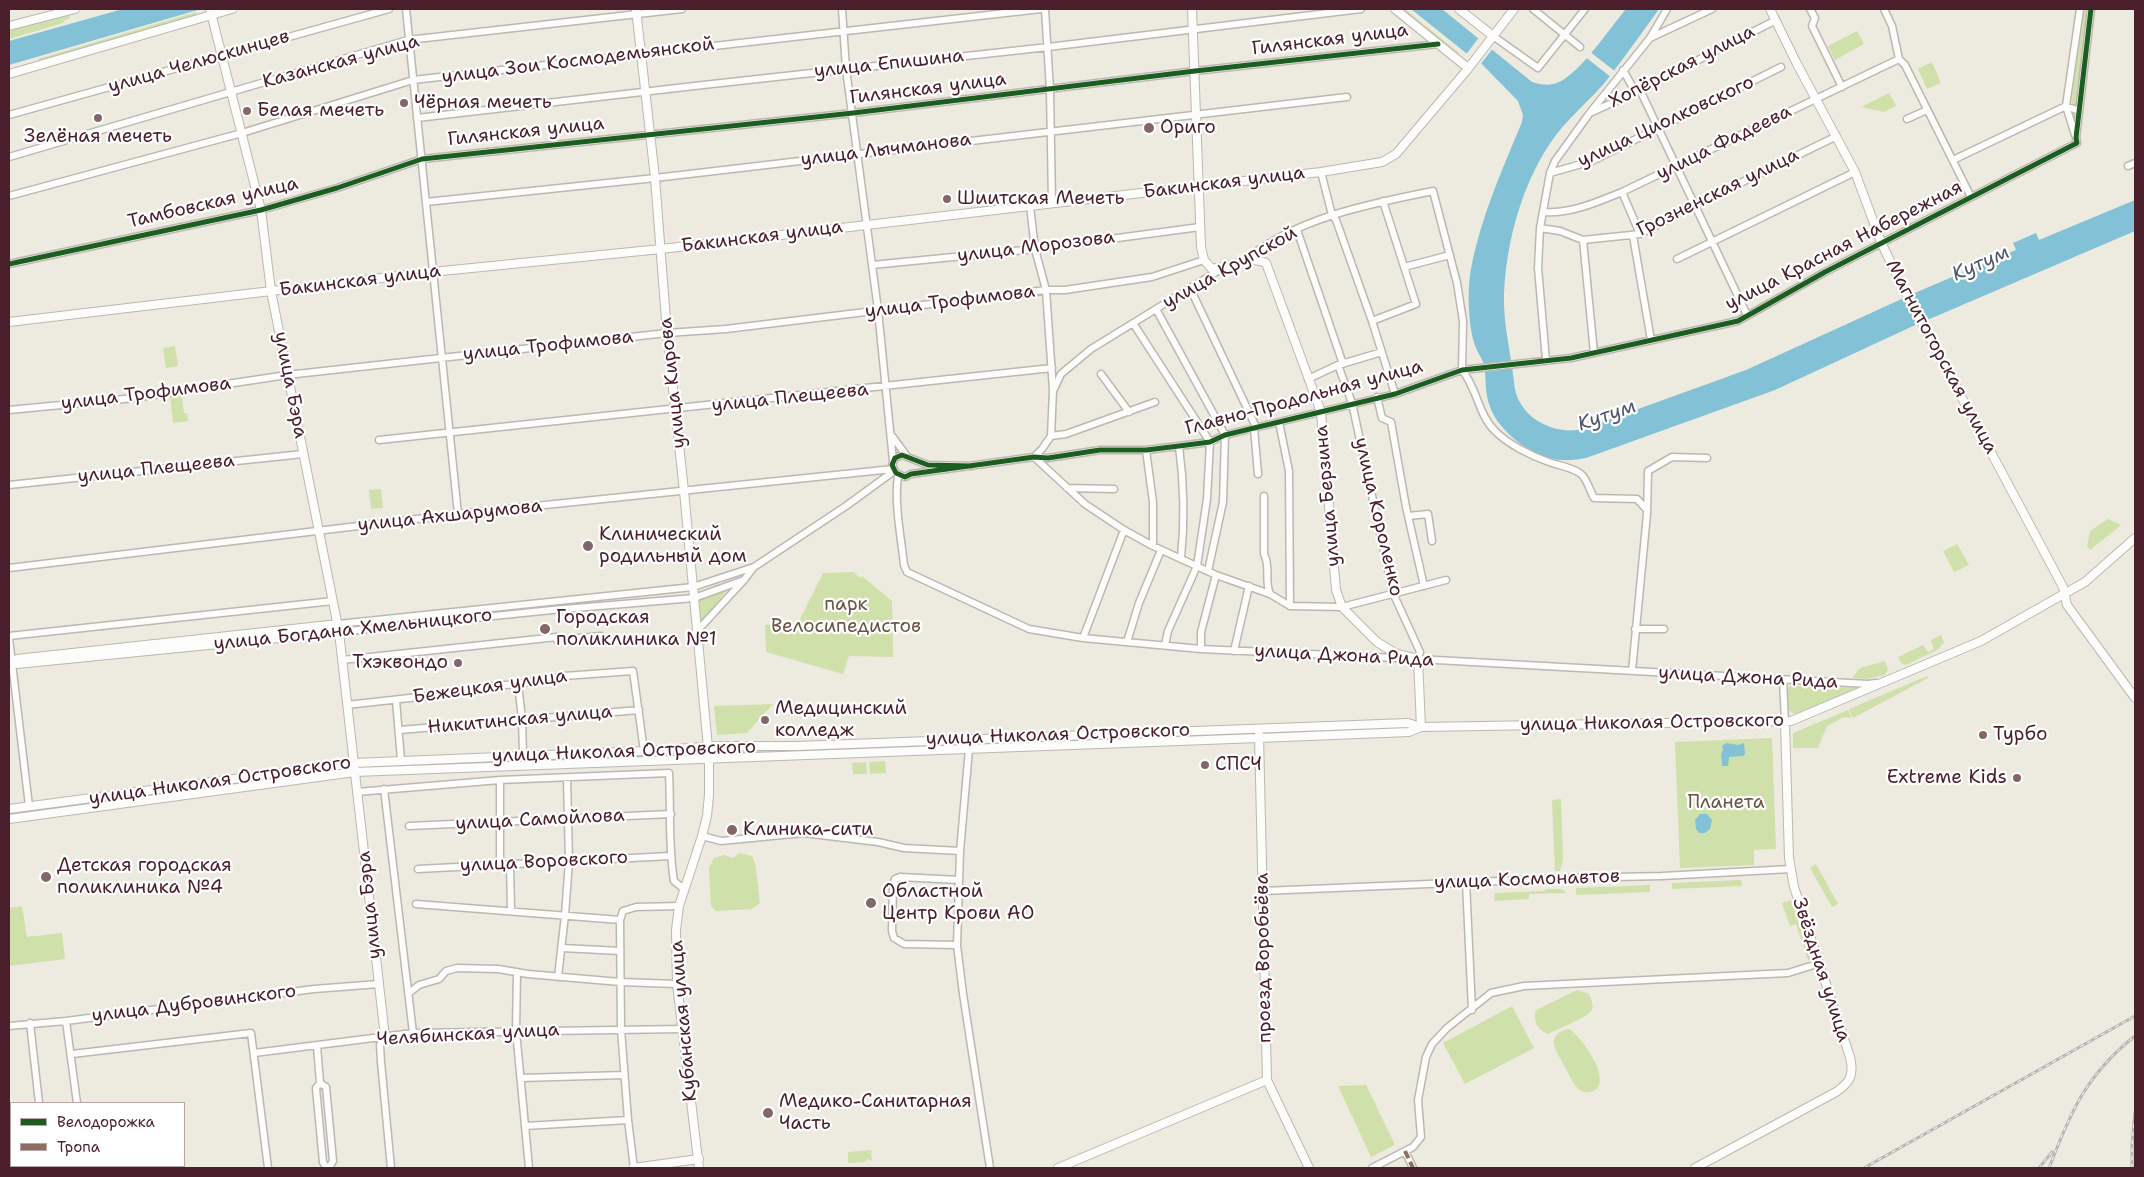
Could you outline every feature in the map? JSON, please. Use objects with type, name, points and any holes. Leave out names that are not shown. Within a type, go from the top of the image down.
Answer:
[{"type":"main road","points":[[9,26],[75,9]]},
{"type":"main road","points":[[9,74],[211,11],[232,9]]},
{"type":"main road","points":[[1192,9],[1200,227],[1204,260],[1211,268],[1221,269]]},
{"type":"main road","points":[[1395,9],[1469,66]]},
{"type":"main road","points":[[1459,9],[1491,38]]},
{"type":"main road","name":"Бакинская улица","points":[[9,322],[432,272],[661,249],[867,225],[1321,172],[1382,162],[1396,154],[1514,9]]},
{"type":"main road","name":"Магнитогорская улица","points":[[1770,9],[1835,137],[1855,172],[1881,242],[1900,282],[2063,587],[2073,615],[2135,698]]},
{"type":"main road","name":"улица Бэра","points":[[211,11],[261,210],[271,291],[338,628],[385,1037]]},
{"type":"main road","name":"улица Кирова","points":[[636,11],[655,178],[667,332],[698,630],[709,758]]},
{"type":"main road","name":"улица Берзина","points":[[1244,261],[1259,260],[1266,263],[1321,412],[1336,590],[1342,607],[1377,642],[1395,653],[1418,659]]},
{"type":"main road","name":"улица Крупской","points":[[1221,269],[1244,261]]},
{"type":"main road","name":"улица Николая Островского","points":[[9,809],[354,763],[401,760],[708,747],[797,746],[1408,723],[1420,727],[1791,722],[1981,641],[2085,582],[2135,538]]},
{"type":"main road","name":"улица Богдана Хмельницкого","points":[[10,662],[17,664],[338,628]]},
{"type":"main road","name":"улица Короленко","points":[[1418,659],[1420,727]]},
{"type":"main road","name":"Звёздная улица","points":[[1695,1168],[1846,1086],[1853,1070],[1794,887],[1791,869],[1784,722]]},
{"type":"main road","name":"улица Николая Островского","points":[[9,819],[355,772],[1409,732],[1420,727]]},
{"type":"main road","name":"проезд Воробьёва","points":[[1259,728],[1267,1080],[1310,1168]]},
{"type":"main road","points":[[1214,729],[1214,739]]},
{"type":"main road","points":[[797,746],[797,756]]},
{"type":"main road","name":"Кубанская улица","points":[[700,1168],[677,984],[676,930],[679,906],[702,836],[709,795],[709,758]]},
{"type":"main road","points":[[29,806],[30,816]]},
{"type":"main road","points":[[1058,1168],[1267,1080]]},
{"type":"main road","points":[[634,1168],[699,1160]]},
{"type":"street","name":"улица Челюскинцев","points":[[9,115],[389,9]]},
{"type":"street","points":[[406,9],[458,514]]},
{"type":"street","name":"Казанская улица","points":[[9,157],[408,40],[636,11],[682,9]]},
{"type":"street","points":[[842,9],[846,68],[878,310],[895,470]]},
{"type":"street","name":"улица Зои Космодемьянской","points":[[9,196],[242,133],[413,80],[1041,9]]},
{"type":"street","points":[[1046,9],[1052,203]]},
{"type":"street","name":"улица Епишина","points":[[417,118],[846,68],[1048,47],[1361,9]]},
{"type":"street","points":[[1533,9],[1580,47]]},
{"type":"street","points":[[1491,38],[1538,68],[1585,9]]},
{"type":"street","points":[[1546,360],[1538,268],[1540,228],[1550,173],[1555,161],[1589,114],[1650,38],[1667,9]]},
{"type":"street","points":[[1650,38],[1712,9]]},
{"type":"street","points":[[1810,9],[1815,18],[1812,26],[1842,87]]},
{"type":"street","points":[[1884,9],[1892,26],[1899,59],[1905,65],[1971,197]]},
{"type":"street","points":[[2076,138],[2066,106],[2080,9]]},
{"type":"street","points":[[2076,138],[2091,9]]},
{"type":"street","name":"Хопёрская улица","points":[[1589,114],[1776,20]]},
{"type":"street","name":"Гилянская улица","points":[[422,159],[1050,90],[1195,71],[1438,44]]},
{"type":"street","name":"улица Фадеева","points":[[1544,212],[1559,213],[1622,192],[1899,59]]},
{"type":"street","name":"улица Циолковского","points":[[1550,173],[1592,161],[1781,67]]},
{"type":"street","points":[[1623,70],[1632,86],[1640,90],[1678,166],[1747,315]]},
{"type":"street","name":"улица Лычманова","points":[[426,202],[655,178],[1347,97]]},
{"type":"street","points":[[1953,160],[2066,106],[2079,111]]},
{"type":"street","points":[[1907,119],[1927,110]]},
{"type":"street","name":"Грозненская улица","points":[[1540,228],[1560,231],[1583,240],[1637,235],[1695,204],[1835,137]]},
{"type":"street","name":"улица Красная Набережная","points":[[1521,362],[1571,358],[1738,321],[1881,242],[2068,149],[2078,143],[2076,138]]},
{"type":"street","name":"Тамбовская улица","points":[[9,264],[261,210],[338,188],[422,159]]},
{"type":"street","points":[[2128,166],[2135,163]]},
{"type":"street","points":[[1321,172],[1332,215],[1336,220],[1372,321],[1395,394]]},
{"type":"street","points":[[1677,259],[1855,172]]},
{"type":"street","name":"улица Крупской","points":[[1244,261],[1264,245],[1332,215],[1383,201],[1433,191],[1450,255]]},
{"type":"street","points":[[1622,192],[1637,235],[1651,340]]},
{"type":"street","points":[[1372,321],[1416,304],[1383,201]]},
{"type":"street","points":[[895,470],[905,477],[911,474],[1034,457],[1051,436],[1053,390],[1046,290],[1035,249],[1030,206]]},
{"type":"street","name":"улица Морозова","points":[[872,266],[1035,249],[1200,227]]},
{"type":"street","name":"улица Короленко","points":[[1297,230],[1352,403],[1393,593],[1420,652],[1418,659]]},
{"type":"street","points":[[1583,240],[1594,353]]},
{"type":"street","points":[[1404,267],[1450,255],[1464,321],[1462,370],[1468,378],[1479,409],[1495,431],[1519,448],[1548,462],[1572,469],[1583,476],[1594,498],[1637,499],[1647,510]]},
{"type":"street","name":"улица Трофимова","points":[[9,410],[134,398],[287,376],[667,332],[726,329],[1046,290],[1066,290],[1152,277],[1204,260]]},
{"type":"street","name":"улица Крупской","points":[[1053,390],[1062,374],[1091,349],[1221,269]]},
{"type":"street","points":[[1190,288],[1255,427],[1258,474]]},
{"type":"street","points":[[1156,309],[1225,435],[1223,502],[1208,571]]},
{"type":"street","points":[[1133,323],[1210,442],[1207,499],[1197,566],[1168,632],[1165,646]]},
{"type":"street","points":[[1308,379],[1341,365],[1382,352]]},
{"type":"street","name":"Главно-Продольная улица","points":[[1034,457],[1048,458],[1100,450],[1146,450],[1210,442],[1225,435],[1255,427],[1395,394],[1462,370],[1521,362]]},
{"type":"street","name":"улица Плещеева","points":[[379,440],[887,388],[1052,368]]},
{"type":"street","points":[[1101,374],[1129,412]]},
{"type":"street","points":[[1377,397],[1382,418],[1392,422],[1408,516],[1424,586]]},
{"type":"street","points":[[1051,436],[1066,434],[1156,402]]},
{"type":"street","points":[[1280,422],[1289,471],[1290,606]]},
{"type":"street","points":[[892,434],[914,464],[911,474]]},
{"type":"street","points":[[1179,446],[1184,481],[1184,524],[1180,558]]},
{"type":"street","points":[[1146,450],[1153,502],[1153,546]]},
{"type":"street","name":"улица Плещеева","points":[[9,485],[303,454]]},
{"type":"street","points":[[698,630],[754,567],[895,470],[898,456],[908,456],[928,465],[972,466]]},
{"type":"street","points":[[1034,457],[1085,504],[1124,530],[1216,576],[1270,594],[1290,606],[1342,607],[1446,580]]},
{"type":"street","points":[[1632,671],[1647,510],[1648,471],[1672,457],[1707,458]]},
{"type":"street","name":"улица Ахшарумова","points":[[9,568],[458,514],[895,470]]},
{"type":"street","name":"улица Джона Рида","points":[[895,470],[904,565],[907,572],[1029,629],[1083,638],[1234,651],[1418,659],[1868,684],[1890,680]]},
{"type":"street","points":[[871,471],[873,486]]},
{"type":"street","points":[[1067,488],[1114,489]]},
{"type":"street","points":[[1264,496],[1264,554],[1269,563],[1266,585],[1270,594]]},
{"type":"street","points":[[1408,516],[1428,514],[1432,541]]},
{"type":"street","points":[[1083,638],[1124,530]]},
{"type":"street","points":[[1127,642],[1139,603],[1161,550]]},
{"type":"street","name":"улица Богдана Хмельницкого","points":[[338,628],[693,587],[754,567]]},
{"type":"street","points":[[1201,649],[1201,632],[1216,576]]},
{"type":"street","name":"улица Богдана Хмельницкого","points":[[338,628],[694,598],[744,580]]},
{"type":"street","points":[[1234,651],[1249,586]]},
{"type":"street","points":[[29,806],[10,662],[9,637],[333,601]]},
{"type":"street","points":[[1635,629],[1664,629]]},
{"type":"street","points":[[342,660],[557,638],[601,636]]},
{"type":"street","name":"Бежецкая улица","points":[[347,705],[463,692],[482,687],[518,684],[564,676],[634,671],[640,710]]},
{"type":"street","name":"Звёздная улица","points":[[1783,680],[1784,722]]},
{"type":"street","points":[[518,684],[522,719],[523,756]]},
{"type":"street","points":[[396,700],[401,760]]},
{"type":"street","points":[[640,710],[644,751]]},
{"type":"street","name":"Никитинская улица","points":[[400,730],[640,710]]},
{"type":"street","points":[[970,738],[960,851],[957,945],[962,994],[990,1168]]},
{"type":"street","points":[[357,792],[500,780],[668,773],[671,814],[670,856],[674,882],[684,889]]},
{"type":"street","points":[[558,977],[565,915],[568,861],[566,778]]},
{"type":"street","points":[[500,780],[500,865]]},
{"type":"street","points":[[384,789],[413,1033]]},
{"type":"street","name":"улица Самойлова","points":[[409,826],[671,814]]},
{"type":"street","points":[[702,836],[720,842],[808,834],[878,842],[904,848],[960,851]]},
{"type":"street","name":"улица Воровского","points":[[418,869],[670,856]]},
{"type":"street","points":[[510,864],[512,911]]},
{"type":"street","name":"улица Космонавтов","points":[[1262,890],[1791,869]]},
{"type":"street","points":[[957,945],[904,944],[894,938],[892,931],[893,884],[900,877],[959,880]]},
{"type":"street","points":[[1466,882],[1472,1010]]},
{"type":"street","points":[[416,904],[620,920]]},
{"type":"street","points":[[634,1168],[620,1029],[620,951],[622,937],[620,920],[623,912],[636,907],[679,906]]},
{"type":"street","points":[[562,948],[620,951]]},
{"type":"street","points":[[1372,1168],[1413,1147],[1422,1137],[1418,1100],[1426,1057],[1432,1044],[1447,1028],[1491,993],[1524,986],[1788,973],[1820,963]]},
{"type":"street","points":[[409,993],[420,985],[440,979],[446,971],[457,968],[498,969],[558,977],[620,982],[677,984]]},
{"type":"street","points":[[517,972],[516,1031],[529,1168]]},
{"type":"street","name":"улица Дубровинского","points":[[9,1026],[66,1021],[314,989],[379,984]]},
{"type":"street","points":[[66,1021],[72,1054],[77,1102]]},
{"type":"street","points":[[30,1023],[39,1102]]},
{"type":"street","name":"Челябинская улица","points":[[254,1053],[413,1033],[682,1029]]},
{"type":"street","points":[[72,1054],[251,1033],[268,1168]]},
{"type":"street","points":[[385,1037],[380,1045],[380,1054],[391,1168]]},
{"type":"street","points":[[317,1046],[320,1083],[326,1087],[333,1161],[329,1168]]},
{"type":"street","points":[[520,1078],[624,1075]]},
{"type":"street","points":[[525,1126],[628,1120]]},
{"type":"street","points":[[1405,1151],[1413,1168]]},
{"type":"green space","points":[[1398,9],[1405,9],[1459,53],[1453,52]]},
{"type":"green space","points":[[2082,9],[2089,9],[2077,108],[2071,108]]},
{"type":"green space","points":[[196,12],[198,16],[39,62],[38,59]]},
{"type":"green space","points":[[69,14],[70,18],[63,23],[9,39],[9,30]]},
{"type":"green space","points":[[1857,31],[1864,44],[1835,60],[1828,46]]},
{"type":"green space","points":[[1932,62],[1941,83],[1927,89],[1918,69]]},
{"type":"green space","points":[[1889,93],[1896,106],[1884,112],[1861,107]]},
{"type":"green space","points":[[175,346],[178,366],[166,368],[163,348]]},
{"type":"green space","points":[[181,392],[184,413],[187,413],[188,421],[173,423],[170,394]]},
{"type":"green space","points":[[381,489],[383,508],[371,509],[369,490]]},
{"type":"green space","points":[[2108,519],[2121,525],[2090,550],[2087,546],[2090,531]]},
{"type":"green space","points":[[1957,544],[1969,565],[1954,572],[1943,551]]},
{"type":"green space","name":"парк Велосипедистов","points":[[853,572],[860,578],[862,576],[892,601],[893,657],[849,656],[843,674],[766,652],[765,625],[798,623],[823,573]]},
{"type":"green space","points":[[727,590],[701,624],[699,599]]},
{"type":"green space","points":[[1941,635],[1944,643],[1937,650],[1906,665],[1901,663],[1898,657],[1923,645],[1928,652],[1934,649],[1931,640]]},
{"type":"green space","points":[[1885,661],[1888,669],[1885,675],[1866,679],[1852,678],[1860,668]]},
{"type":"green space","points":[[1927,676],[1928,678],[1853,718],[1849,709]]},
{"type":"green space","points":[[1791,685],[1862,688],[1795,714],[1788,710],[1788,688]]},
{"type":"green space","points":[[773,704],[747,733],[717,735],[714,706]]},
{"type":"green space","points":[[1848,710],[1852,718],[1844,717],[1827,726],[1818,748],[1793,748],[1793,733]]},
{"type":"green space","points":[[1411,726],[1410,729],[1268,733],[1301,731],[1314,728]]},
{"type":"green space","points":[[1199,734],[1199,737],[978,744],[978,742]]},
{"type":"green space","name":"Планета","points":[[1772,738],[1776,849],[1754,850],[1754,865],[1680,868],[1675,742]]},
{"type":"green space","points":[[967,743],[967,746],[808,751],[808,748]]},
{"type":"green space","points":[[781,750],[783,753],[719,755],[723,751]]},
{"type":"green space","points":[[700,753],[701,755],[363,768],[365,765]]},
{"type":"green space","points":[[885,761],[886,773],[870,774],[869,762]]},
{"type":"green space","points":[[866,762],[867,774],[853,774],[852,763]]},
{"type":"green space","points":[[348,767],[348,771],[36,813],[34,810]]},
{"type":"green space","points":[[1561,799],[1563,860],[1560,871],[1555,871],[1552,800]]},
{"type":"green space","points":[[740,853],[752,856],[755,863],[760,903],[752,909],[716,911],[711,906],[709,868],[714,858],[724,855],[733,858]]},
{"type":"green space","points":[[1816,864],[1838,904],[1832,907],[1810,868]]},
{"type":"green space","points":[[1741,880],[1742,886],[1672,889],[1672,883]]},
{"type":"green space","points":[[1650,885],[1650,892],[1576,895],[1576,888]]},
{"type":"green space","points":[[1545,889],[1562,889],[1566,893],[1529,894],[1529,899],[1494,901],[1495,893],[1545,891]]},
{"type":"green space","points":[[1791,900],[1811,960],[1808,960],[1796,924],[1790,926],[1782,903]]},
{"type":"green space","points":[[22,906],[27,937],[62,933],[65,959],[9,966],[9,908]]},
{"type":"green space","points":[[1577,990],[1589,994],[1592,1010],[1578,1020],[1548,1034],[1541,1030],[1536,1021],[1536,1010]]},
{"type":"green space","points":[[1512,1006],[1534,1048],[1465,1084],[1443,1043]]},
{"type":"green space","points":[[1569,1029],[1581,1040],[1593,1058],[1600,1077],[1599,1085],[1595,1090],[1585,1092],[1578,1088],[1556,1050],[1554,1039],[1556,1035],[1561,1031]]},
{"type":"green space","points":[[1366,1085],[1395,1145],[1371,1157],[1338,1086]]},
{"type":"green space","points":[[871,1150],[872,1161],[868,1159],[864,1162],[848,1163],[848,1152]]},
{"type":"water","points":[[123,9],[201,9],[9,65],[9,41]]},
{"type":"water","name":"Кутум","points":[[1411,9],[1442,9],[1532,82],[1546,85],[1559,82],[1576,69],[1626,9],[1659,9],[1610,76],[1562,127],[1544,152],[1518,211],[1505,274],[1504,306],[1506,328],[1516,394],[1521,405],[1529,414],[1548,426],[1559,429],[1583,429],[1746,370],[1917,292],[2016,250],[2013,243],[2036,233],[2039,240],[2135,200],[2135,231],[1911,327],[1775,390],[1586,458],[1552,459],[1519,443],[1501,426],[1490,407],[1483,362],[1473,340],[1469,309],[1471,269],[1480,231],[1523,115],[1518,101],[1472,54],[1466,53]]},
{"type":"water","points":[[1726,743],[1738,745],[1744,743],[1745,754],[1743,756],[1729,757],[1728,766],[1722,766],[1722,746]]},
{"type":"water","points":[[1700,814],[1707,814],[1712,820],[1710,829],[1705,833],[1699,833],[1696,829],[1695,820]]},
{"type":"pier","points":[[1480,36],[1494,47],[1480,65],[1470,56],[1465,56]]},
{"type":"pier","points":[[1589,51],[1616,72],[1612,78],[1584,56]]},
{"type":"railway","points":[[1864,1168],[2135,1016]]},
{"type":"railway","points":[[2049,1168],[2073,1111],[2082,1095],[2104,1065],[2135,1036]]},
{"type":"railway","points":[[2132,1168],[2135,1112]]},
{"type":"railway","points":[[2039,1168],[2052,1152]]},
{"type":"marked path","points":[[1405,1151],[1413,1168]]},
{"type":"cycle path","points":[[972,466],[928,465],[902,455],[895,458],[892,465],[896,473],[905,477],[911,474],[1034,457],[1048,458],[1100,450],[1146,450],[1210,442],[1225,435],[1395,394],[1462,370],[1571,358],[1738,321],[1825,272],[2077,143],[2076,138],[2091,9]]},
{"type":"cycle path","points":[[9,264],[261,210],[337,188],[422,159],[853,113],[1195,71],[1438,44]]},
{"type":"place","name":"Чёрная мечеть","points":[[404,103]]},
{"type":"place","name":"Белая мечеть","points":[[247,111]]},
{"type":"place","name":"Зелёная мечеть","points":[[98,118]]},
{"type":"place","name":"Ориго","points":[[1149,128]]},
{"type":"place","name":"Шиитская Мечеть","points":[[947,199]]},
{"type":"place","name":"Клинический родильный дом","points":[[588,546]]},
{"type":"place","name":"Городская поликлиника №1","points":[[545,629]]},
{"type":"place","name":"Тхэквондо","points":[[458,663]]},
{"type":"place","name":"Медицинский колледж","points":[[765,720]]},
{"type":"place","name":"Турбо","points":[[1983,735]]},
{"type":"place","name":"СПСЧ","points":[[1205,765]]},
{"type":"place","name":"Extreme Kids","points":[[2017,778]]},
{"type":"place","name":"Клиника-сити","points":[[732,830]]},
{"type":"place","name":"Детская городская поликлиника №4","points":[[46,877]]},
{"type":"place","name":"Областной Центр Крови АО","points":[[871,903]]},
{"type":"place","name":"Медико-Санитарная Часть","points":[[768,1113]]}]
